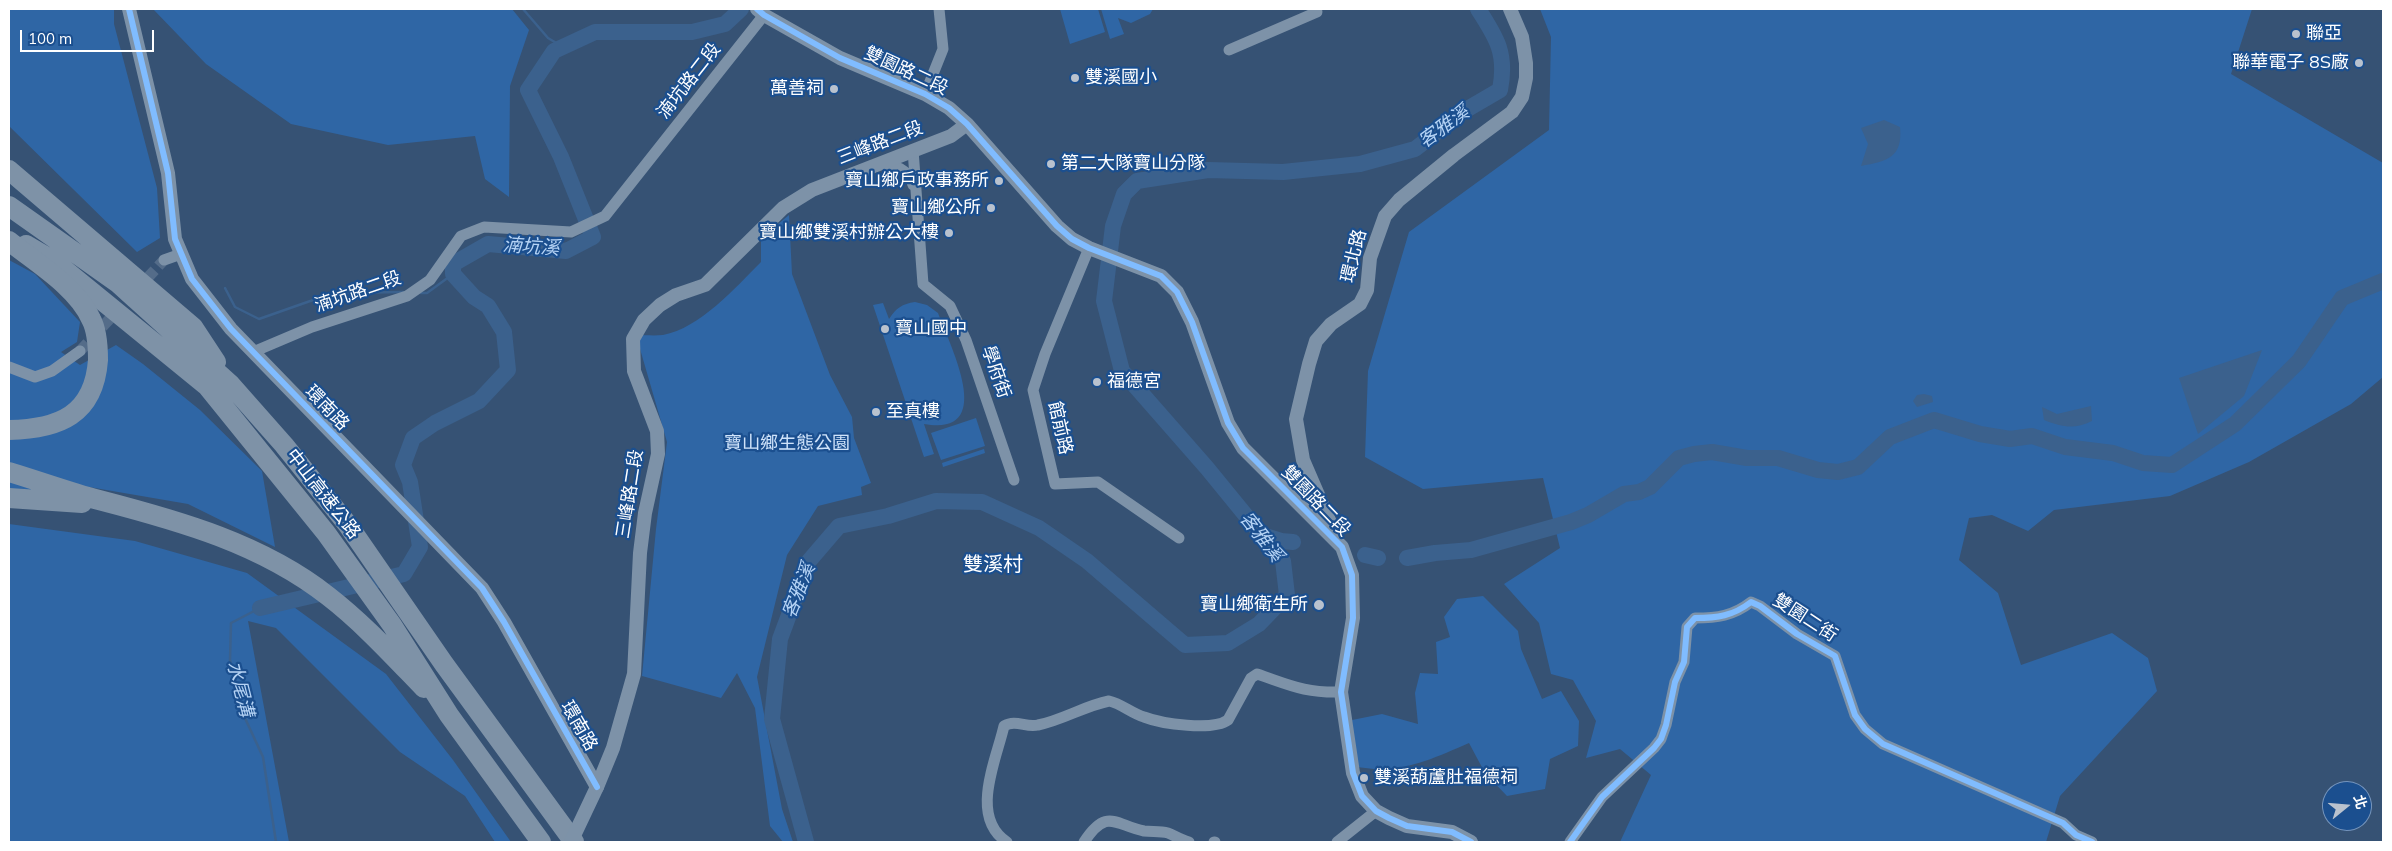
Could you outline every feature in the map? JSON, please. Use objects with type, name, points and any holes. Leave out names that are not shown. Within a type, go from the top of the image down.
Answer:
[{"type":"highway","points":[[9,170],[194,327],[230,385]]},
{"type":"highway","name":"中山高速公路","points":[[9,206],[118,283],[230,385],[284,445],[348,525],[444,664],[572,842]]},
{"type":"highway","name":"中山高速公路","points":[[9,235],[55,262],[208,386],[326,533],[418,663],[449,715],[541,842]]},
{"type":"highway","points":[[9,241],[65,284],[91,318],[98,347],[97,373],[90,396],[74,414],[60,422],[32,430],[9,430]]},
{"type":"highway","points":[[9,472],[216,534],[256,551],[303,578],[356,620],[449,715]]},
{"type":"highway","points":[[9,498],[126,506]]},
{"type":"street","name":"環南路","points":[[129,9],[168,174],[174,240],[192,279],[231,329],[482,588],[504,622],[597,787]]},
{"type":"street","points":[[925,94],[943,49],[939,9]]},
{"type":"street","points":[[1229,50],[1317,12],[1316,9]]},
{"type":"street","name":"環北路","points":[[1342,548],[1316,493],[1302,452],[1296,419],[1316,341],[1331,324],[1360,304],[1367,290],[1370,258],[1385,216],[1399,200],[1454,155],[1512,112],[1522,97],[1526,78],[1526,63],[1522,37],[1510,9]]},
{"type":"street","name":"雙園路二段","points":[[760,12],[840,58],[925,94],[949,108],[967,124],[1057,226],[1072,239],[1089,248],[1161,276],[1177,292],[1192,322],[1228,423],[1243,448],[1342,548],[1352,575],[1353,618],[1341,692],[1353,773],[1362,796],[1376,811],[1407,826],[1442,830],[1471,842]]},
{"type":"street","name":"湳坑路二段","points":[[253,352],[312,327],[407,296],[430,280],[461,236],[476,230],[484,227],[571,232],[605,216],[760,12]]},
{"type":"street","name":"三峰路二段","points":[[572,842],[613,748],[634,674],[640,553],[645,512],[658,454],[657,431],[634,371],[633,339],[644,320],[660,305],[676,295],[706,284],[783,208],[812,190],[951,136],[967,124]]},
{"type":"street","name":"學府街","points":[[913,150],[923,284],[950,306],[966,340],[1014,480]]},
{"type":"street","name":"學府街","points":[[875,164],[889,164],[903,169],[912,180],[916,198]]},
{"type":"street","name":"館前路","points":[[1089,248],[1045,354],[1033,390],[1055,484],[1098,482],[1179,538]]},
{"type":"street","points":[[164,260],[180,254]]},
{"type":"street","points":[[9,367],[35,377],[52,371],[80,352]]},
{"type":"street","name":"雙園二街","points":[[1570,842],[1602,797],[1654,748],[1661,739],[1675,682],[1684,662],[1687,627],[1695,618],[1716,618],[1732,614],[1751,602],[1760,606],[1797,634],[1835,656],[1855,715],[1865,728],[1883,744],[2063,823],[2076,835],[2092,842]]},
{"type":"street","points":[[1007,842],[997,836],[988,814],[987,788],[1004,726],[1010,722],[1034,726],[1046,724],[1109,701],[1118,703],[1144,717],[1165,722],[1222,724],[1228,720],[1245,686],[1257,674],[1296,689],[1318,693],[1341,692]]},
{"type":"street","points":[[1337,842],[1376,811]]},
{"type":"street","points":[[1084,842],[1096,827],[1106,822],[1119,821],[1143,830],[1169,834],[1189,842]]},
{"type":"green space","points":[[9,9],[114,9],[114,24],[157,188],[160,238],[137,252],[9,126]]},
{"type":"green space","points":[[153,9],[512,9],[529,30],[510,86],[509,197],[485,179],[475,136],[388,145],[291,124],[206,64]]},
{"type":"green space","points":[[1060,9],[1098,9],[1105,32],[1070,44]]},
{"type":"green space","points":[[1101,9],[1153,9],[1150,14],[1131,23],[1118,18],[1124,34],[1110,39]]},
{"type":"green space","points":[[1540,9],[2252,9],[2231,74],[2383,163],[2383,377],[2351,404],[2249,462],[2170,496],[2054,510],[2028,531],[1992,515],[1969,518],[1959,560],[1998,593],[2021,665],[2112,633],[2148,658],[2157,691],[2060,796],[2046,842],[1620,842],[1651,775],[1620,749],[1586,758],[1596,721],[1573,680],[1551,674],[1539,623],[1504,584],[1560,548],[1543,478],[1423,489],[1365,457],[1368,371],[1409,232],[1549,130],[1551,37]]},
{"type":"green space","name":"寶山鄉生態公園","points":[[789,215],[792,274],[830,375],[852,417],[854,438],[871,483],[861,487],[862,495],[818,506],[787,555],[757,677],[782,809],[793,842],[783,842],[770,826],[755,708],[737,673],[721,698],[642,676],[656,529],[667,442],[636,335],[663,335],[677,331],[716,306],[761,262],[761,238]]},
{"type":"green space","points":[[9,260],[35,274],[80,322],[77,342],[61,352],[80,365],[116,345],[200,410],[262,471],[275,547],[188,504],[89,487],[9,491]]},
{"type":"green space","points":[[915,302],[927,305],[938,313],[958,366],[963,386],[964,403],[959,417],[946,424],[924,424],[934,454],[924,457],[873,305],[883,303],[889,319],[900,307]]},
{"type":"green space","points":[[976,418],[985,446],[941,460],[931,433]]},
{"type":"green space","points":[[984,449],[985,453],[943,467],[942,463]]},
{"type":"green space","points":[[9,524],[135,541],[247,573],[386,674],[453,760],[511,842],[495,842],[465,796],[400,752],[276,628],[248,621],[289,842],[9,842]]},
{"type":"green space","points":[[1483,596],[1518,631],[1521,649],[1542,699],[1561,691],[1579,721],[1578,746],[1550,759],[1545,789],[1507,796],[1485,773],[1469,743],[1413,765],[1399,768],[1370,769],[1354,766],[1352,720],[1382,714],[1418,724],[1415,693],[1420,673],[1438,674],[1436,642],[1450,637],[1444,617],[1457,599]]},
{"type":"shaded area","points":[[1884,120],[1900,127],[1899,145],[1896,152],[1886,160],[1861,166],[1868,144],[1861,128]]},
{"type":"shaded area","points":[[2262,350],[2244,396],[2198,434],[2179,378]]},
{"type":"shaded area","points":[[1917,395],[1932,396],[1933,402],[1917,407],[1913,401]]},
{"type":"shaded area","points":[[2091,406],[2092,421],[2086,424],[2068,427],[2044,420],[2042,407],[2057,414]]},
{"type":"waterway","name":"水尾溝","points":[[523,9],[548,38],[563,47]]},
{"type":"waterway","name":"湳坑溪","points":[[260,608],[404,574],[420,547],[410,482],[403,465],[413,438],[435,423],[479,401],[508,370],[504,332],[488,306],[474,297],[453,274],[453,264],[488,244],[566,251],[593,237],[561,157],[528,90],[554,51],[595,32],[692,32],[725,24],[741,9]]},
{"type":"waterway","name":"客雅溪","points":[[806,842],[772,719],[780,639],[809,561],[839,526],[888,516],[936,501],[982,502],[1039,528],[1087,561],[1185,645],[1228,643],[1259,624],[1287,595],[1283,561],[1207,468],[1122,371],[1104,301],[1113,226],[1124,194],[1137,181],[1208,170],[1283,172],[1360,164],[1415,149],[1464,111],[1500,90],[1502,66],[1499,47],[1478,9]]},
{"type":"waterway","points":[[421,293],[427,293],[453,274]]},
{"type":"waterway","points":[[1407,558],[1471,550],[1571,522],[1588,515],[1624,494],[1639,492],[1650,487],[1679,458],[1694,454],[1712,452],[1747,458],[1778,458],[1818,470],[1838,472],[1858,467],[1890,437],[1934,420],[1980,434],[2010,439],[2032,436],[2065,447],[2113,453],[2143,463],[2172,465],[2235,424],[2299,361],[2342,298],[2383,281]]},
{"type":"waterway","points":[[225,288],[235,307],[259,319],[333,293],[403,292]]},
{"type":"waterway","points":[[1265,536],[1281,541],[1293,542]]},
{"type":"waterway","points":[[1365,555],[1378,558]]},
{"type":"waterway","name":"水尾溝","points":[[260,608],[231,623],[230,660],[244,716],[263,757],[276,842]]},
{"type":"tunnel","points":[[80,351],[164,260]]},
{"type":"cycle path","points":[[129,9],[168,173],[175,239],[192,279],[231,329],[482,588],[504,622],[597,787]]},
{"type":"cycle path","points":[[757,9],[764,15],[840,58],[925,94],[949,108],[967,124],[1057,226],[1072,239],[1089,248],[1161,276],[1177,292],[1192,322],[1228,423],[1243,448],[1342,547],[1352,575],[1353,618],[1341,692],[1353,773],[1362,796],[1376,811],[1407,826],[1452,832],[1471,842]]},
{"type":"cycle path","points":[[1570,842],[1602,797],[1654,748],[1661,739],[1666,725],[1675,682],[1684,662],[1687,627],[1695,618],[1724,615],[1738,610],[1751,602],[1760,606],[1797,634],[1835,656],[1855,715],[1865,729],[1883,744],[2063,823],[2076,835],[2092,842]]},
{"type":"place","name":"聯亞","points":[[2296,34]]},
{"type":"place","name":"聯華電子 8S廠","points":[[2359,63]]},
{"type":"place","name":"雙溪國小","points":[[1075,78]]},
{"type":"place","name":"萬善祠","points":[[834,89]]},
{"type":"place","name":"第二大隊寶山分隊","points":[[1051,164]]},
{"type":"place","name":"寶山鄉戶政事務所","points":[[999,181]]},
{"type":"place","name":"寶山鄉公所","points":[[991,208]]},
{"type":"place","name":"寶山鄉雙溪村辦公大樓","points":[[949,233]]},
{"type":"place","name":"寶山國中","points":[[885,329]]},
{"type":"place","name":"福德宮","points":[[1097,382]]},
{"type":"place","name":"至真樓","points":[[876,412]]},
{"type":"place","name":"寶山鄉衛生所","points":[[1319,605]]},
{"type":"place","name":"雙溪葫蘆肚福德祠","points":[[1364,778]]},
{"type":"district","name":"雙溪村","points":[[993,565]]}]
